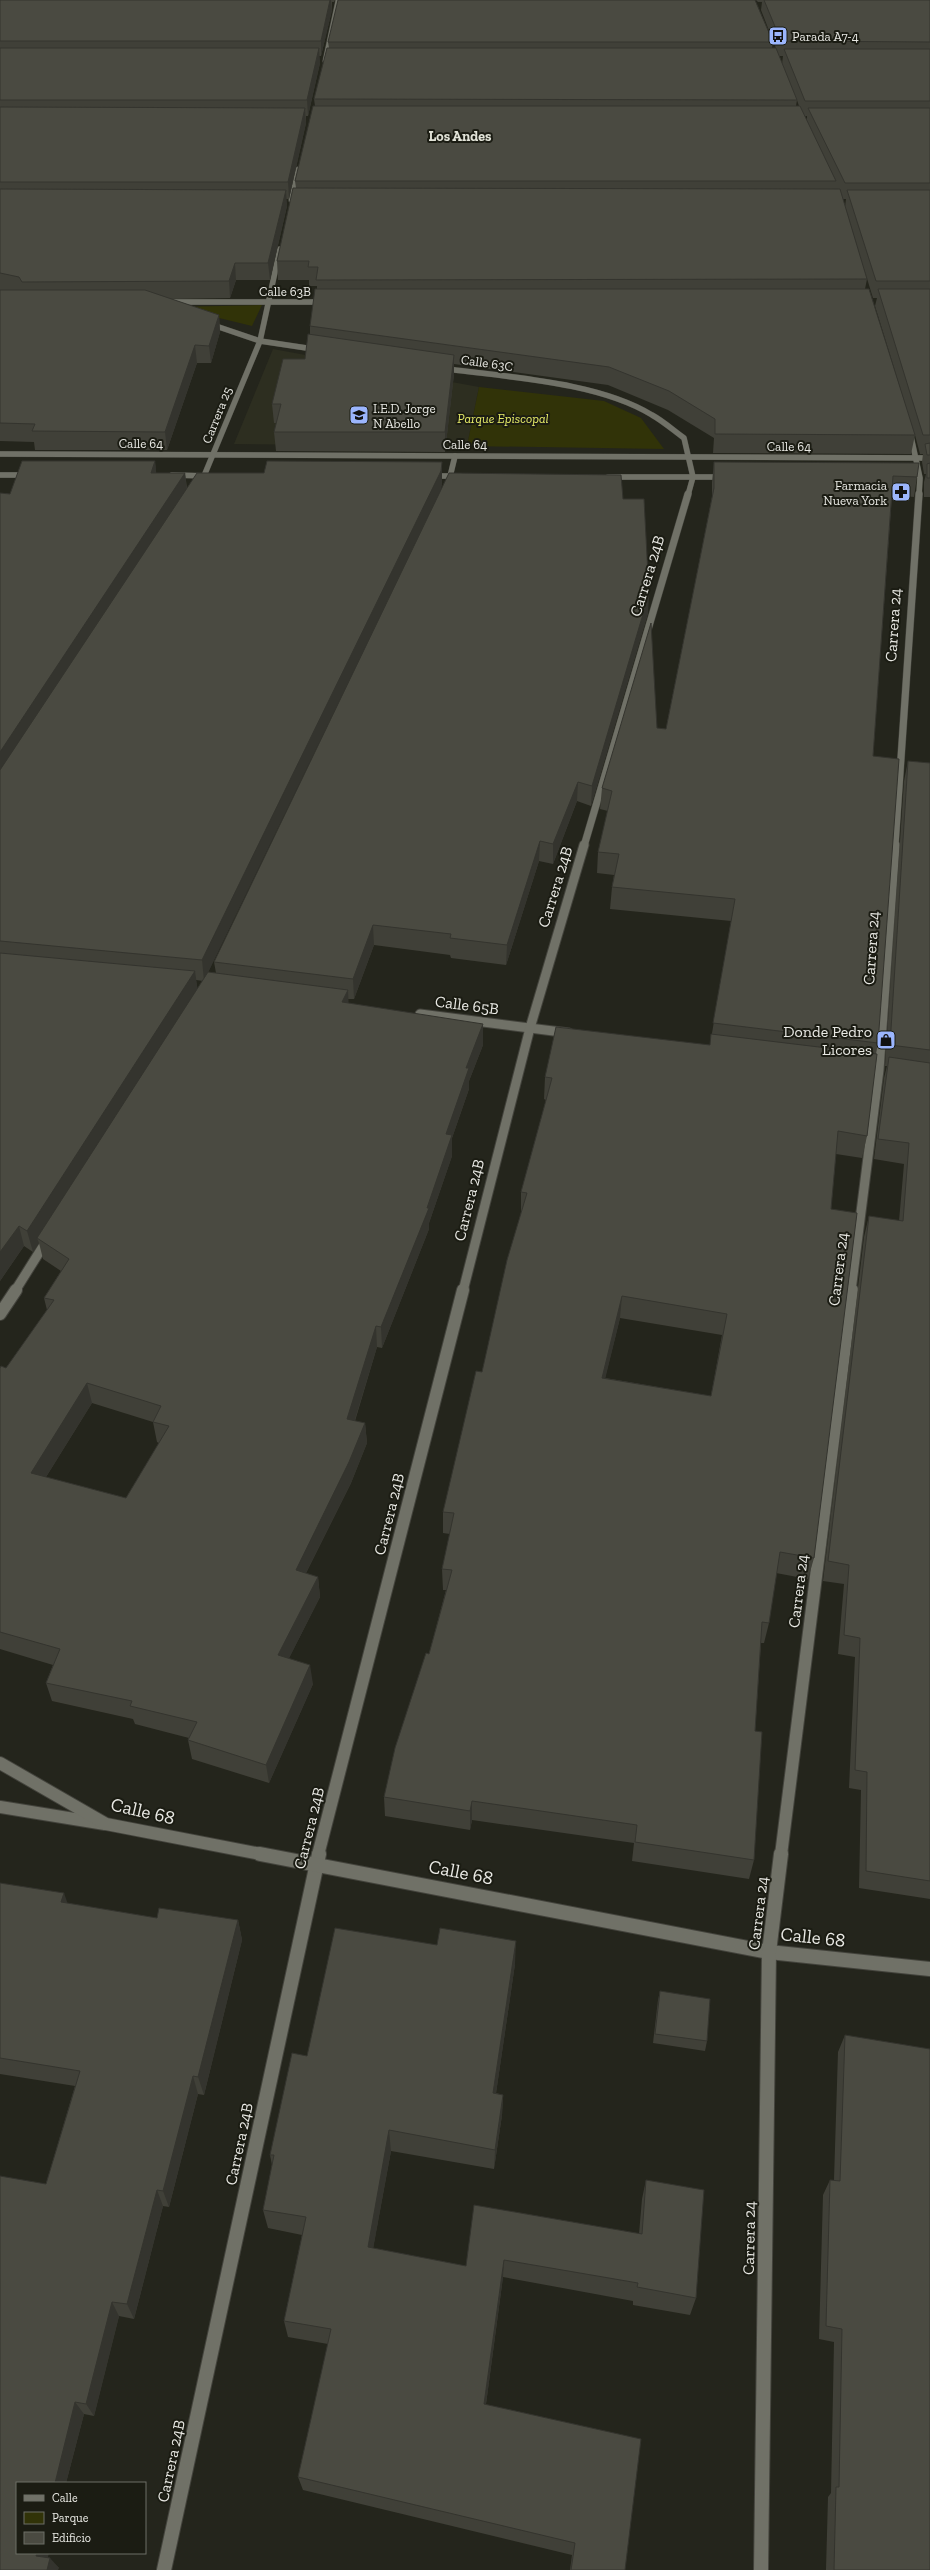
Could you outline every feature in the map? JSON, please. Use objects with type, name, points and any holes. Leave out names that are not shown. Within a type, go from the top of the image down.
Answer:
[{"type":"street","points":[[324,68],[338,0]]},
{"type":"street","points":[[329,6],[344,6]]},
{"type":"street","points":[[318,60],[333,60]]},
{"type":"street","points":[[290,204],[299,165]]},
{"type":"street","points":[[282,204],[298,204]]},
{"type":"street","name":"Carrera 25","points":[[199,482],[204,476],[260,341],[282,241]]},
{"type":"street","name":"Calle 63B","points":[[160,302],[332,302]]},
{"type":"street","points":[[202,322],[260,341],[331,351]]},
{"type":"street","name":"Calle 63C","points":[[433,367],[566,386],[613,397],[651,414],[684,438],[690,457],[693,477]]},
{"type":"street","name":"Carrera 24","points":[[761,2570],[769,1952],[879,1070],[921,478],[909,428]]},
{"type":"street","name":"Calle 64","points":[[0,454],[930,458]]},
{"type":"street","points":[[446,491],[452,476],[455,456]]},
{"type":"street","points":[[0,475],[39,475]]},
{"type":"street","points":[[164,475],[219,476]]},
{"type":"street","points":[[421,476],[468,476]]},
{"type":"street","points":[[600,477],[732,477]]},
{"type":"street","name":"Carrera 24B","points":[[164,2570],[316,1864],[530,1028],[693,477]]},
{"type":"street","name":"Calle 65B","points":[[412,1013],[577,1034]]},
{"type":"street","points":[[0,1314],[51,1234]]},
{"type":"street","name":"Calle 68","points":[[0,1763],[106,1824],[769,1952],[930,1969]]},
{"type":"street","points":[[0,1807],[106,1824]]},
{"type":"shaded area","name":"I.E.D. Jorge N Abello","points":[[273,349],[479,387],[467,446],[234,444]]},
{"type":"green space","points":[[262,305],[252,326],[174,307]]},
{"type":"green space","name":"Parque Episcopal","points":[[479,387],[604,401],[641,418],[664,449],[467,446]]},
{"type":"building","points":[[0,0],[330,0],[321,41],[0,41]]},
{"type":"building","points":[[338,0],[755,0],[773,42],[328,42]]},
{"type":"building","points":[[764,0],[930,0],[930,42],[781,41]]},
{"type":"building","points":[[0,48],[319,48],[307,100],[0,100]]},
{"type":"building","points":[[327,48],[776,48],[797,100],[314,99]]},
{"type":"building","points":[[784,49],[930,49],[930,101],[805,101]]},
{"type":"building","points":[[313,106],[800,106],[836,181],[295,181]]},
{"type":"building","points":[[0,107],[305,108],[288,182],[0,182]]},
{"type":"building","points":[[808,108],[930,108],[930,183],[845,183]]},
{"type":"building","points":[[293,188],[840,189],[867,279],[316,280],[318,267],[308,267],[309,261],[277,261]]},
{"type":"building","points":[[0,189],[286,190],[268,263],[235,263],[229,281],[22,282],[19,277],[0,273]]},
{"type":"building","points":[[847,190],[930,190],[930,281],[876,281]]},
{"type":"building","points":[[315,289],[869,289],[915,435],[715,434],[715,419],[669,391],[609,367],[310,326]]},
{"type":"building","points":[[878,289],[930,289],[930,435],[923,435]]},
{"type":"building","points":[[0,290],[145,290],[219,315],[209,346],[195,345],[165,432],[32,431],[35,424],[0,423]]},
{"type":"building","name":"I.E.D. Jorge N Abello","points":[[308,334],[454,355],[445,432],[274,432],[281,404],[272,404],[283,359],[305,359]]},
{"type":"building","points":[[930,443],[930,455],[927,455],[925,444]]},
{"type":"building","points":[[22,461],[155,461],[151,473],[185,473],[0,752],[0,493],[10,494]]},
{"type":"building","points":[[267,461],[442,462],[441,471],[202,960],[0,941],[0,770],[197,473],[264,473]]},
{"type":"building","points":[[714,462],[919,463],[917,477],[893,476],[873,756],[899,759],[878,1043],[713,1023],[735,899],[612,887],[619,854],[598,852],[612,791],[602,788],[651,623],[657,728],[666,729],[714,488]]},
{"type":"building","points":[[930,463],[930,478],[927,478],[927,464]]},
{"type":"building","points":[[449,473],[621,475],[623,499],[644,499],[649,594],[592,786],[578,782],[553,844],[540,841],[507,945],[450,938],[451,934],[373,925],[353,979],[214,962]]},
{"type":"building","points":[[908,761],[930,763],[930,1050],[890,1045]]},
{"type":"building","points":[[0,953],[195,971],[27,1231],[19,1226],[0,1252]]},
{"type":"building","points":[[208,972],[348,990],[342,1002],[483,1024],[466,1068],[469,1068],[446,1134],[452,1135],[427,1208],[429,1208],[381,1327],[376,1326],[347,1419],[365,1423],[349,1462],[296,1570],[318,1577],[278,1655],[310,1665],[266,1765],[188,1740],[197,1722],[130,1706],[132,1701],[46,1683],[60,1649],[0,1632],[0,1368],[1,1366],[6,1368],[54,1300],[44,1298],[69,1259],[37,1238]],"holes":[[[87,1383],[161,1406],[153,1422],[169,1426],[126,1498],[31,1473]]]},
{"type":"building","points":[[556,1027],[710,1045],[711,1034],[877,1054],[867,1136],[838,1131],[831,1209],[857,1213],[814,1558],[780,1552],[769,1623],[762,1622],[755,1731],[762,1732],[754,1860],[635,1842],[637,1825],[472,1801],[470,1811],[384,1797],[395,1748],[426,1653],[429,1654],[452,1570],[442,1569],[454,1513],[443,1512],[476,1371],[482,1372],[507,1260],[527,1193],[521,1192],[552,1078],[545,1077]],"holes":[[[622,1296],[727,1314],[711,1396],[602,1378]]]},
{"type":"building","points":[[889,1057],[930,1063],[930,1881],[866,1871],[867,1772],[855,1770],[860,1638],[844,1635],[849,1565],[828,1561],[869,1216],[903,1221],[909,1143],[878,1139]]},
{"type":"building","points":[[0,1883],[64,1893],[61,1902],[157,1918],[159,1908],[238,1920],[198,2077],[193,2076],[163,2191],[157,2190],[127,2304],[112,2302],[86,2404],[75,2402],[55,2482],[16,2482],[16,2554],[37,2554],[36,2556],[50,2558],[47,2570],[0,2570],[0,2176],[46,2184],[80,2071],[0,2058]]},
{"type":"building","points":[[335,1928],[437,1945],[440,1928],[516,1941],[493,2093],[503,2095],[495,2150],[389,2130],[368,2247],[466,2266],[474,2205],[642,2234],[646,2180],[704,2190],[696,2298],[637,2287],[638,2283],[504,2260],[484,2404],[641,2439],[625,2570],[571,2570],[575,2543],[298,2477],[331,2329],[284,2321],[306,2217],[263,2210],[274,2155],[270,2155],[292,2053],[307,2056]]},
{"type":"building","points":[[660,1991],[710,1999],[707,2041],[655,2034]]},
{"type":"building","points":[[845,2035],[930,2049],[930,2570],[834,2570],[836,2487],[839,2487],[842,2329],[826,2326],[830,2180],[840,2181]]},
{"type":"place","name":"Parada A7-4","points":[[778,36]]},
{"type":"place","name":"I.E.D. Jorge N Abello","points":[[359,415]]},
{"type":"place","name":"Farmacia Nueva York","points":[[901,492]]},
{"type":"place","name":"Donde Pedro Licores","points":[[886,1040]]},
{"type":"district","name":"Los Andes","points":[[460,136]]}]
